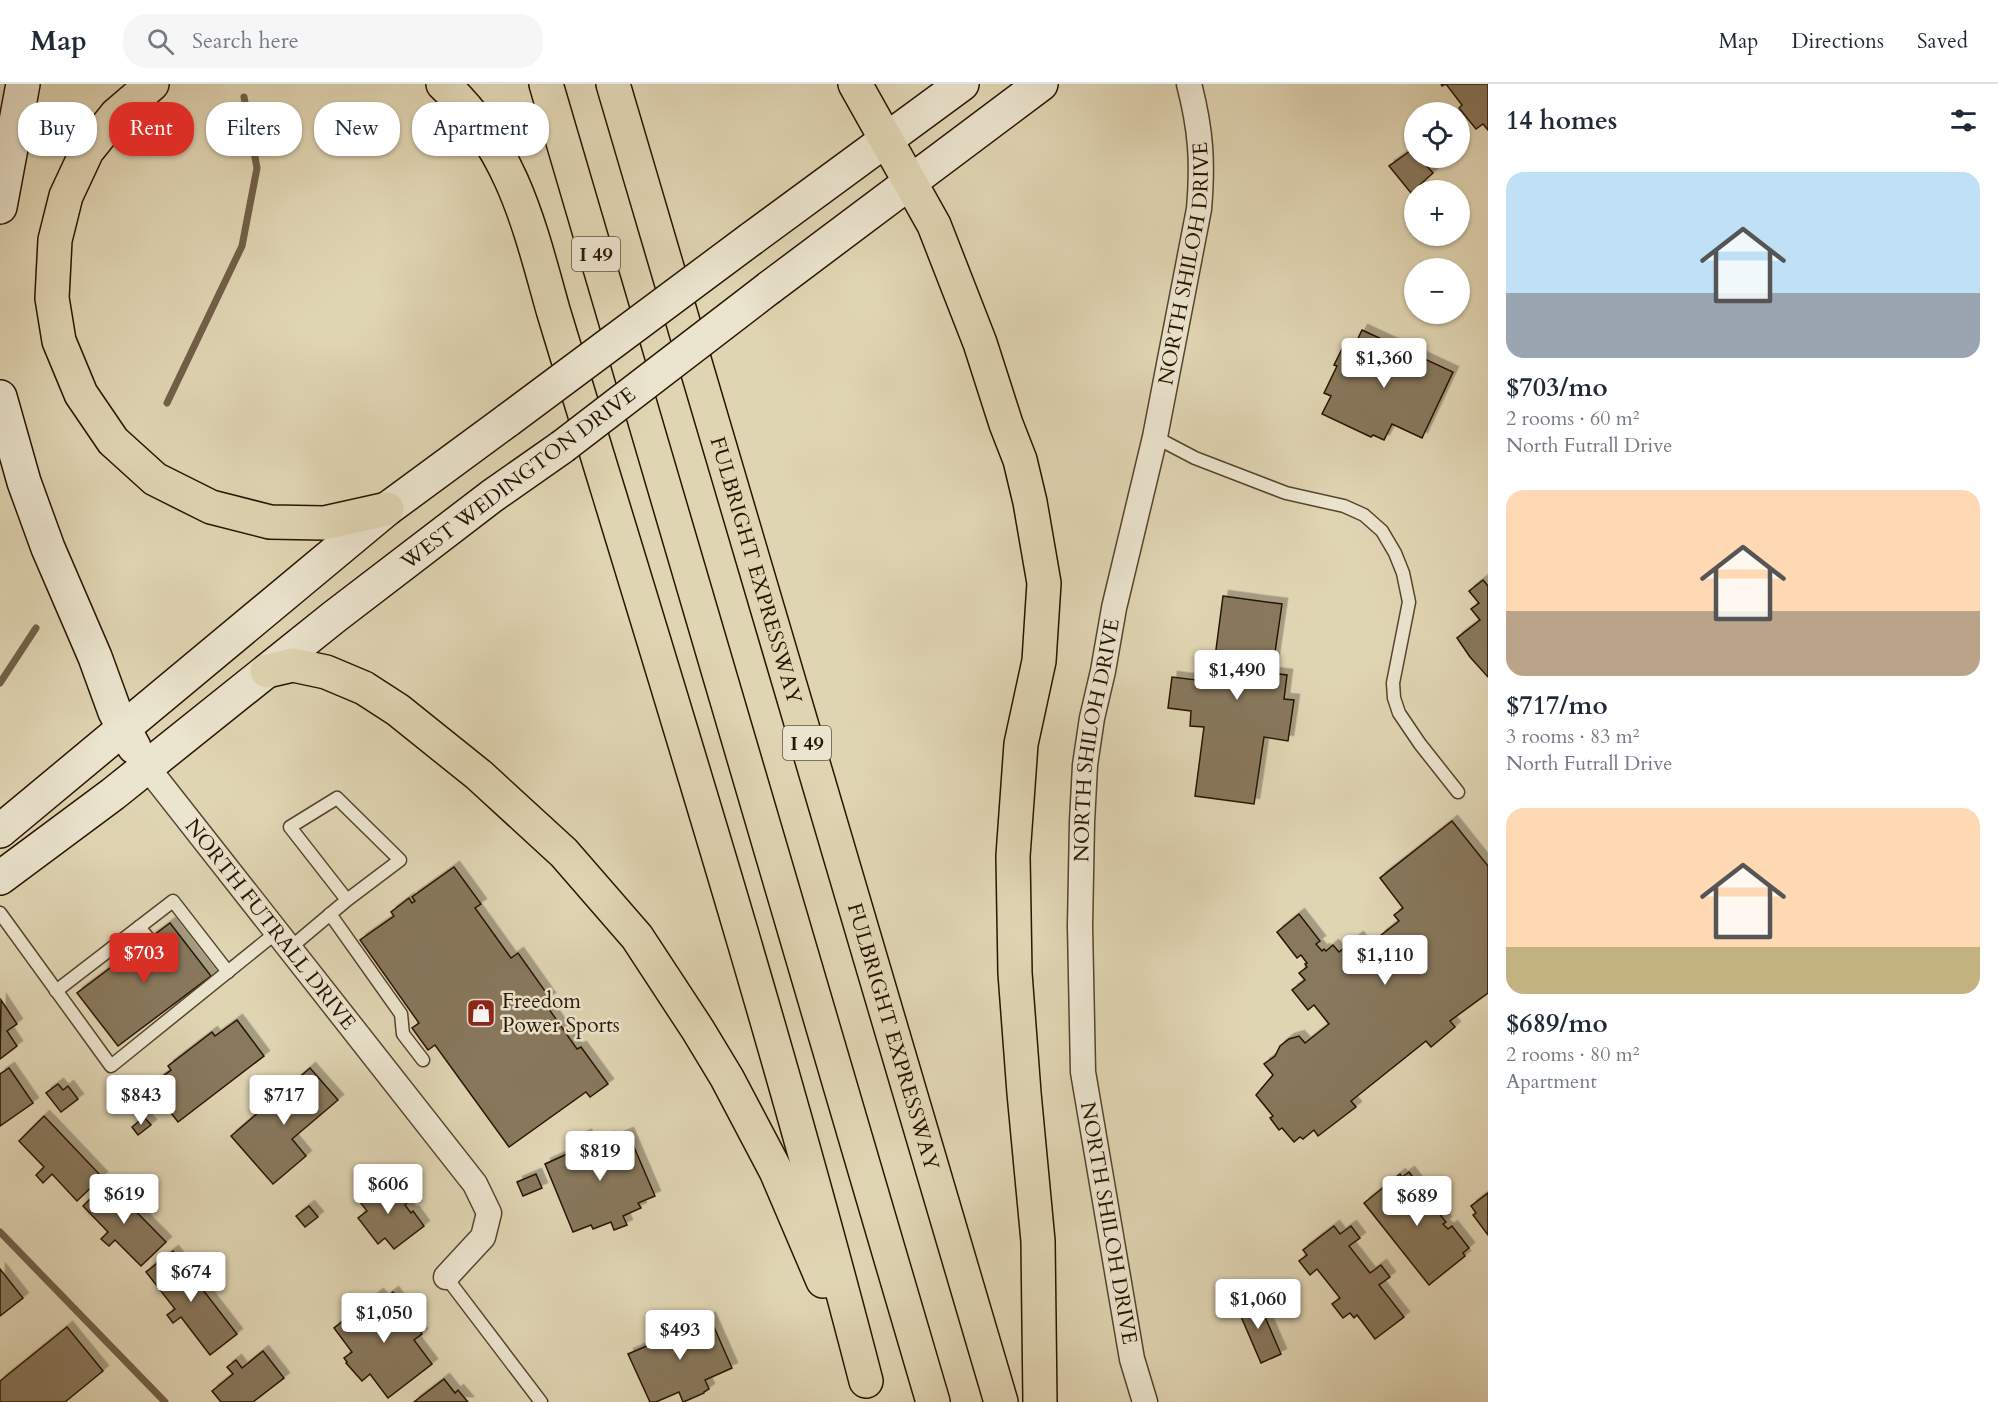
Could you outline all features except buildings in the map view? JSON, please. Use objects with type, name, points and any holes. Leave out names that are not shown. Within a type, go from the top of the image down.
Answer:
[{"type":"highway","points":[[152,84],[116,115],[87,151],[66,196],[55,240],[52,298],[59,341],[81,394],[113,441],[155,479],[211,507],[270,522],[324,523],[387,509]]},
{"type":"highway","points":[[443,84],[484,132],[508,170],[527,215],[553,310],[766,1019],[870,1392]]},
{"type":"highway","name":"I 49","points":[[546,84],[933,1402]]},
{"type":"highway","name":"FULBRIGHT EXPRESSWAY","points":[[613,84],[1001,1402]]},
{"type":"highway","points":[[855,84],[934,225],[980,343],[1020,460],[1044,583],[1039,662],[1021,744],[1013,856],[1015,972],[1038,1241],[1040,1402]]},
{"type":"highway","points":[[267,670],[293,665],[326,672],[364,688],[398,710],[522,813],[564,853],[638,937],[727,1078],[776,1171],[870,1392]]},
{"type":"main road","points":[[0,207],[23,84]]},
{"type":"main road","points":[[0,831],[387,509],[962,84]]},
{"type":"main road","name":"WEST WEDINGTON DRIVE","points":[[0,878],[113,794],[333,616],[492,496],[562,447],[1041,84]]},
{"type":"main road","name":"NORTH FUTRALL DRIVE","points":[[0,397],[24,482],[44,537],[95,657],[122,729],[147,767]]},
{"type":"street","name":"NORTH SHILOH DRIVE","points":[[1145,1402],[1132,1359],[1083,1072],[1080,926],[1082,822],[1092,718],[1114,608],[1155,437],[1199,209],[1202,147],[1198,117],[1189,84]]},
{"type":"street","name":"NORTH FUTRALL DRIVE","points":[[147,767],[475,1184],[489,1213],[483,1238],[446,1277]]},
{"type":"lane","points":[[1155,437],[1195,458],[1286,493],[1344,506],[1364,515],[1382,531],[1403,573],[1409,602],[1393,683],[1394,698],[1399,713],[1420,744],[1458,792]]},
{"type":"lane","points":[[0,913],[111,1066],[141,1035],[192,995],[330,914],[400,860],[337,798],[290,827],[347,900]]},
{"type":"lane","points":[[56,991],[173,901],[228,972]]},
{"type":"lane","points":[[330,914],[401,1014],[403,1034],[423,1060]]},
{"type":"lane","points":[[139,927],[148,939]]},
{"type":"lane","points":[[113,947],[122,959]]},
{"type":"lane","points":[[88,967],[97,978]]},
{"type":"lane","name":"NORTH FUTRALL DRIVE","points":[[446,1277],[541,1402]]},
{"type":"waterway","points":[[167,403],[242,246],[257,168],[244,97]]},
{"type":"waterway","points":[[0,683],[36,628]]},
{"type":"waterway","points":[[0,1232],[165,1402]]},
{"type":"place","name":"Freedom Power Sports","points":[[481,1013]]}]
